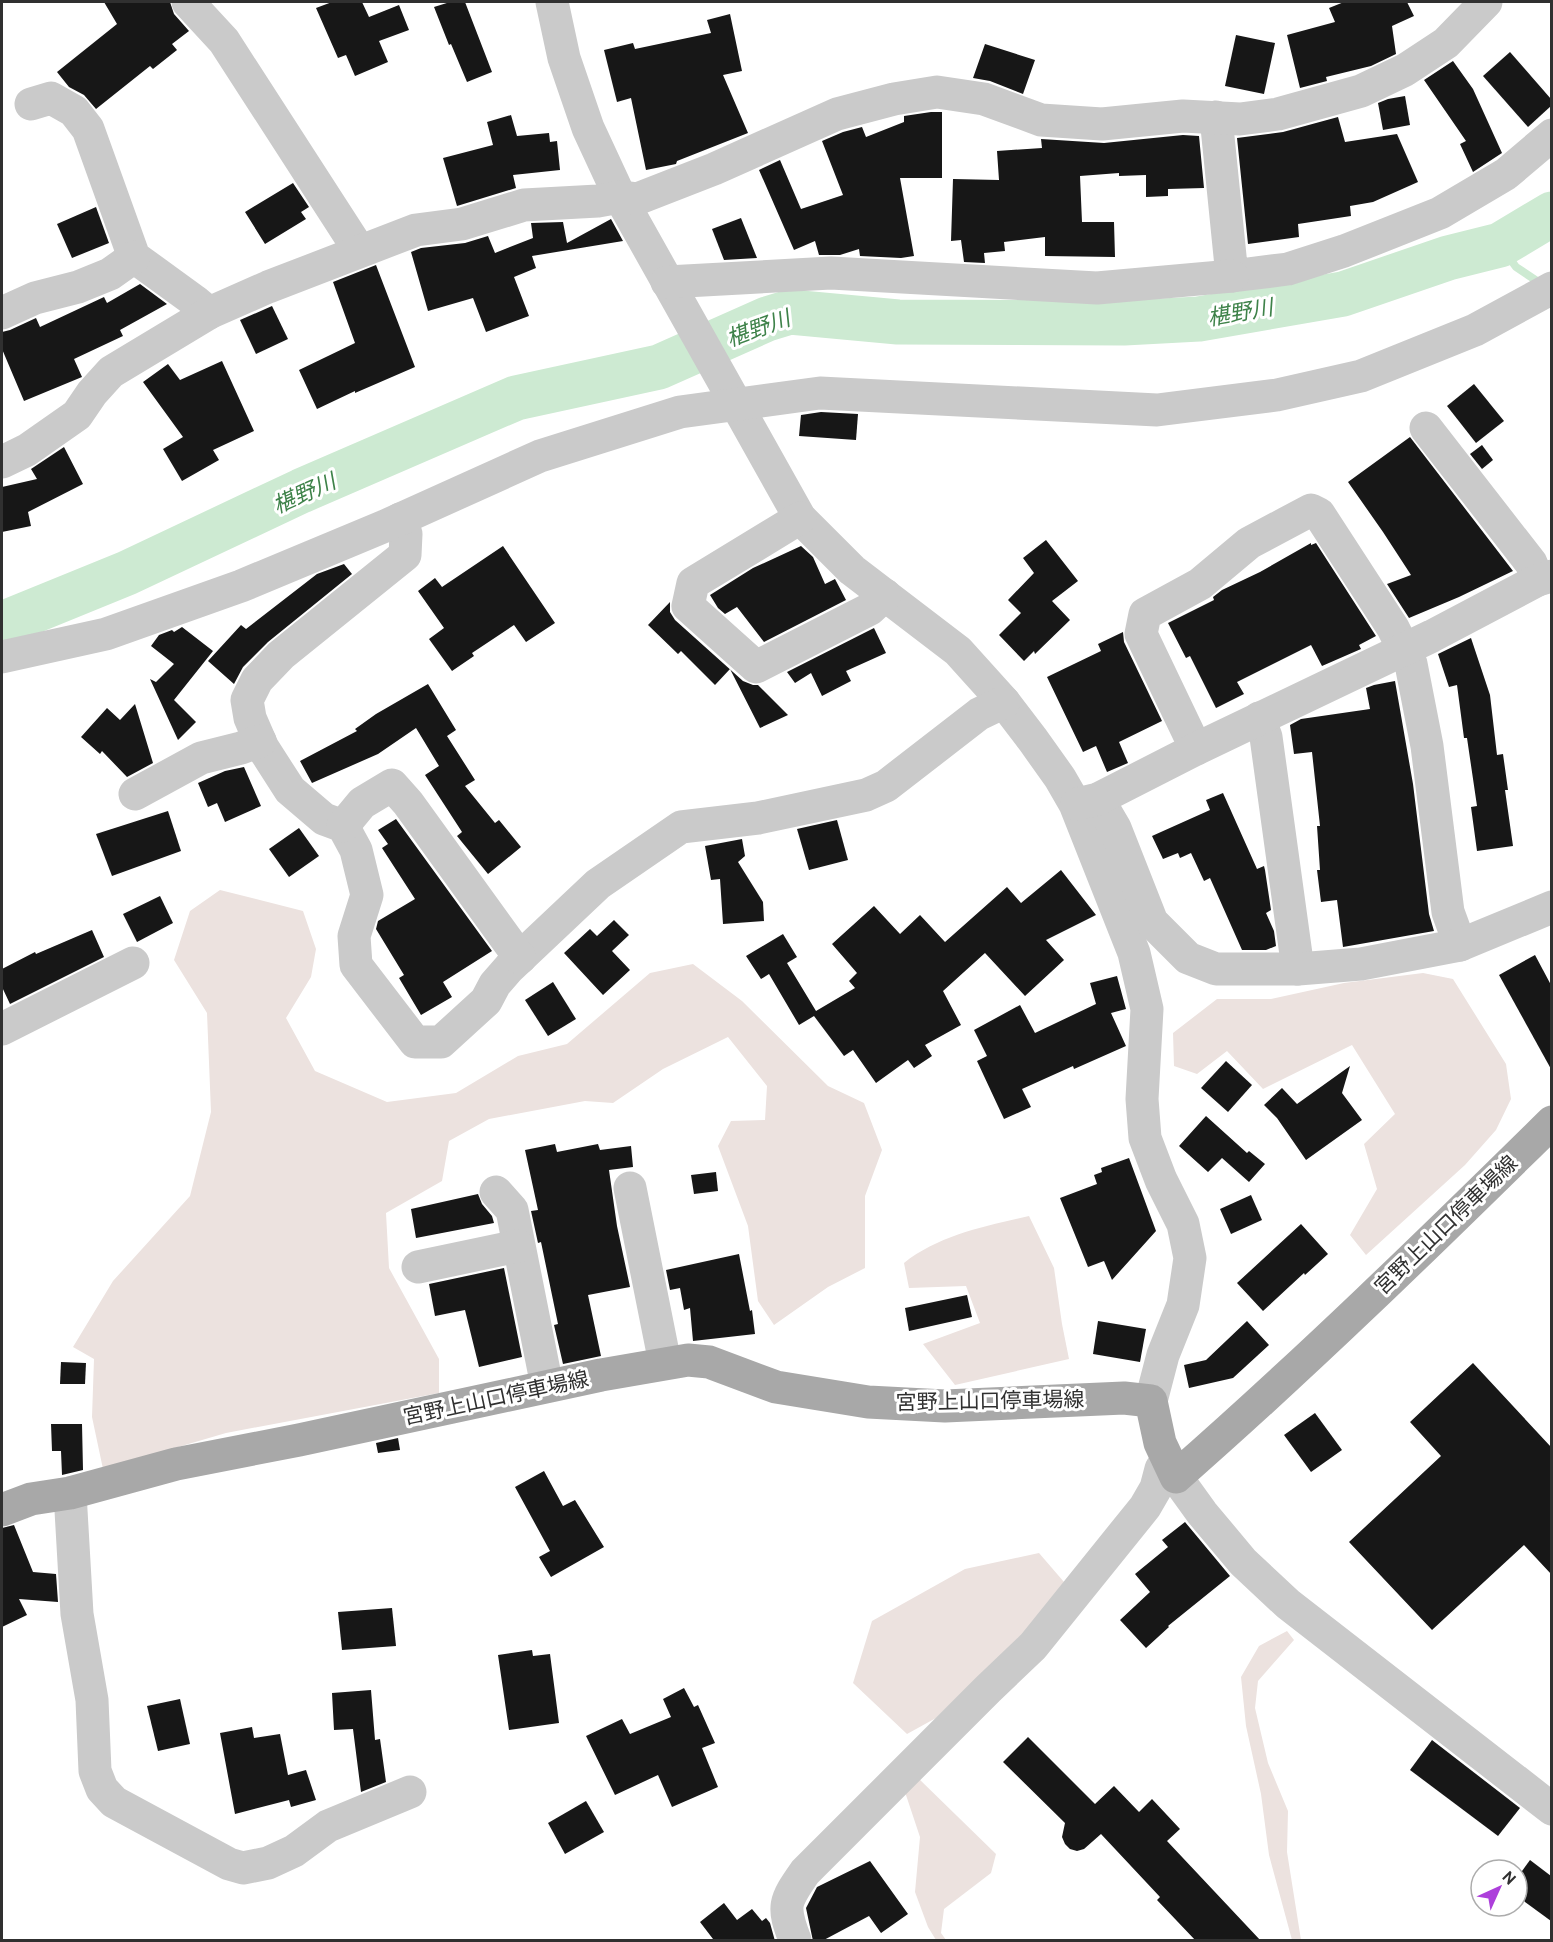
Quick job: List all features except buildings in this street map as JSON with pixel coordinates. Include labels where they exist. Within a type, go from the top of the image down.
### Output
[{"type":"main road","name":"宮野上山口停車場線","points":[[1172,1469],[1313,1354],[1551,1122]]},
{"type":"main road","name":"宮野上山口停車場線","points":[[2,1510],[31,1499],[70,1493],[176,1464],[665,1362],[688,1360],[709,1362],[776,1387],[868,1402],[945,1406],[1124,1398],[1151,1401]]},
{"type":"main road","points":[[1151,1401],[1160,1443],[1172,1469]]},
{"type":"street","points":[[188,2],[224,41],[359,250]]},
{"type":"street","points":[[552,2],[564,58],[588,128],[620,197],[800,518],[852,570],[958,651],[1004,702],[1060,778],[1115,828],[1152,922],[1188,958],[1216,969],[1298,969],[1361,964],[1460,945],[1551,907]]},
{"type":"street","points":[[2,462],[27,450],[77,415],[111,372],[209,313],[359,250],[416,230],[462,224],[524,205],[598,201],[620,197],[638,199],[714,169],[837,114],[894,99],[938,92],[984,99],[1041,120],[1102,124],[1183,116],[1240,119],[1278,114],[1361,91],[1405,70],[1446,43],[1486,2]]},
{"type":"street","points":[[31,104],[51,98],[74,111],[88,129],[134,256],[209,313]]},
{"type":"street","points":[[1216,117],[1232,276]]},
{"type":"street","points":[[671,290],[831,273],[1097,288],[1288,269],[1344,251],[1440,213],[1506,174],[1551,135]]},
{"type":"street","points":[[2,313],[35,298],[78,287],[110,274],[134,256]]},
{"type":"street","points":[[2,657],[106,634],[241,586],[400,519],[540,456],[680,412],[735,400],[820,393],[1157,410],[1277,395],[1361,376],[1475,330],[1551,288]]},
{"type":"street","points":[[1086,802],[1404,649],[1545,578],[1426,428]]},
{"type":"street","points":[[1196,749],[1141,634],[1145,614],[1200,584],[1249,543],[1311,510],[1319,514],[1393,628],[1411,664],[1427,746],[1448,912],[1460,945]]},
{"type":"street","points":[[800,518],[693,583],[688,606],[756,667],[870,609],[885,595]]},
{"type":"street","points":[[400,519],[406,534],[405,555],[281,655],[257,680],[247,700],[250,718],[260,741],[290,790],[324,819],[343,826],[356,850],[367,895],[354,936],[356,965],[415,1042],[441,1042],[486,1001],[495,984],[520,958],[598,885],[681,827],[758,818],[866,795],[886,786],[979,714],[1004,702]]},
{"type":"street","points":[[1259,718],[1266,737],[1298,969]]},
{"type":"street","points":[[135,794],[201,758],[260,741]]},
{"type":"street","points":[[343,826],[362,803],[392,785],[408,803],[520,958]]},
{"type":"street","points":[[1086,802],[1134,953],[1147,1009],[1142,1099],[1145,1138],[1161,1180],[1183,1224],[1190,1258],[1183,1305],[1163,1355],[1151,1401]]},
{"type":"street","points":[[2,1029],[133,963]]},
{"type":"street","points":[[630,1188],[665,1362]]},
{"type":"street","points":[[496,1192],[512,1210],[547,1386]]},
{"type":"street","points":[[418,1267],[518,1246]]},
{"type":"street","points":[[795,1941],[787,1919],[786,1904],[791,1892],[805,1872],[1033,1646],[1145,1507],[1156,1488],[1161,1469],[1172,1469],[1202,1513],[1243,1562],[1288,1604],[1551,1809]]},
{"type":"street","points":[[70,1493],[77,1614],[92,1700],[95,1771],[102,1788],[114,1802],[229,1864],[243,1868],[268,1863],[294,1851],[328,1826],[410,1792]]},
{"type":"shaded area","points":[[220,890],[303,911],[316,949],[311,977],[286,1018],[315,1071],[387,1102],[456,1093],[518,1056],[567,1044],[650,973],[693,964],[742,1001],[828,1086],[864,1103],[882,1150],[865,1196],[865,1268],[828,1287],[774,1325],[758,1301],[748,1226],[718,1146],[731,1121],[765,1120],[767,1086],[728,1037],[663,1069],[613,1103],[585,1101],[489,1119],[449,1141],[442,1181],[386,1213],[389,1268],[439,1359],[439,1393],[226,1433],[103,1469],[92,1417],[94,1359],[73,1347],[113,1281],[190,1196],[211,1112],[207,1013],[174,960],[190,911]]},
{"type":"shaded area","points":[[1423,973],[1453,979],[1506,1064],[1511,1099],[1496,1130],[1465,1165],[1366,1255],[1350,1235],[1377,1189],[1364,1144],[1395,1114],[1352,1045],[1263,1089],[1227,1051],[1197,1074],[1174,1066],[1173,1033],[1217,999],[1271,999],[1344,983]]},
{"type":"shaded area","points":[[1029,1216],[1054,1268],[1069,1359],[955,1385],[923,1344],[980,1323],[966,1286],[909,1288],[904,1263],[932,1245],[948,1238]]},
{"type":"shaded area","points":[[1039,1553],[1064,1582],[1031,1626],[936,1718],[907,1734],[853,1683],[872,1621],[965,1569]]},
{"type":"shaded area","points":[[1287,1631],[1294,1640],[1258,1681],[1255,1708],[1268,1763],[1288,1811],[1287,1852],[1301,1940],[1292,1940],[1269,1855],[1261,1794],[1246,1726],[1241,1677],[1259,1646]]},
{"type":"shaded area","points":[[917,1777],[996,1854],[991,1873],[944,1909],[941,1933],[946,1940],[936,1940],[928,1927],[915,1892],[920,1837],[904,1789]]},
{"type":"waterway","name":"椹野川","points":[[2,624],[127,573],[301,491],[516,398],[659,367],[767,319],[790,312],[898,322],[1124,323],[1199,319],[1343,294],[1448,258],[1500,245],[1552,214]]},
{"type":"waterway","points":[[1500,245],[1516,267],[1543,285]]}]
